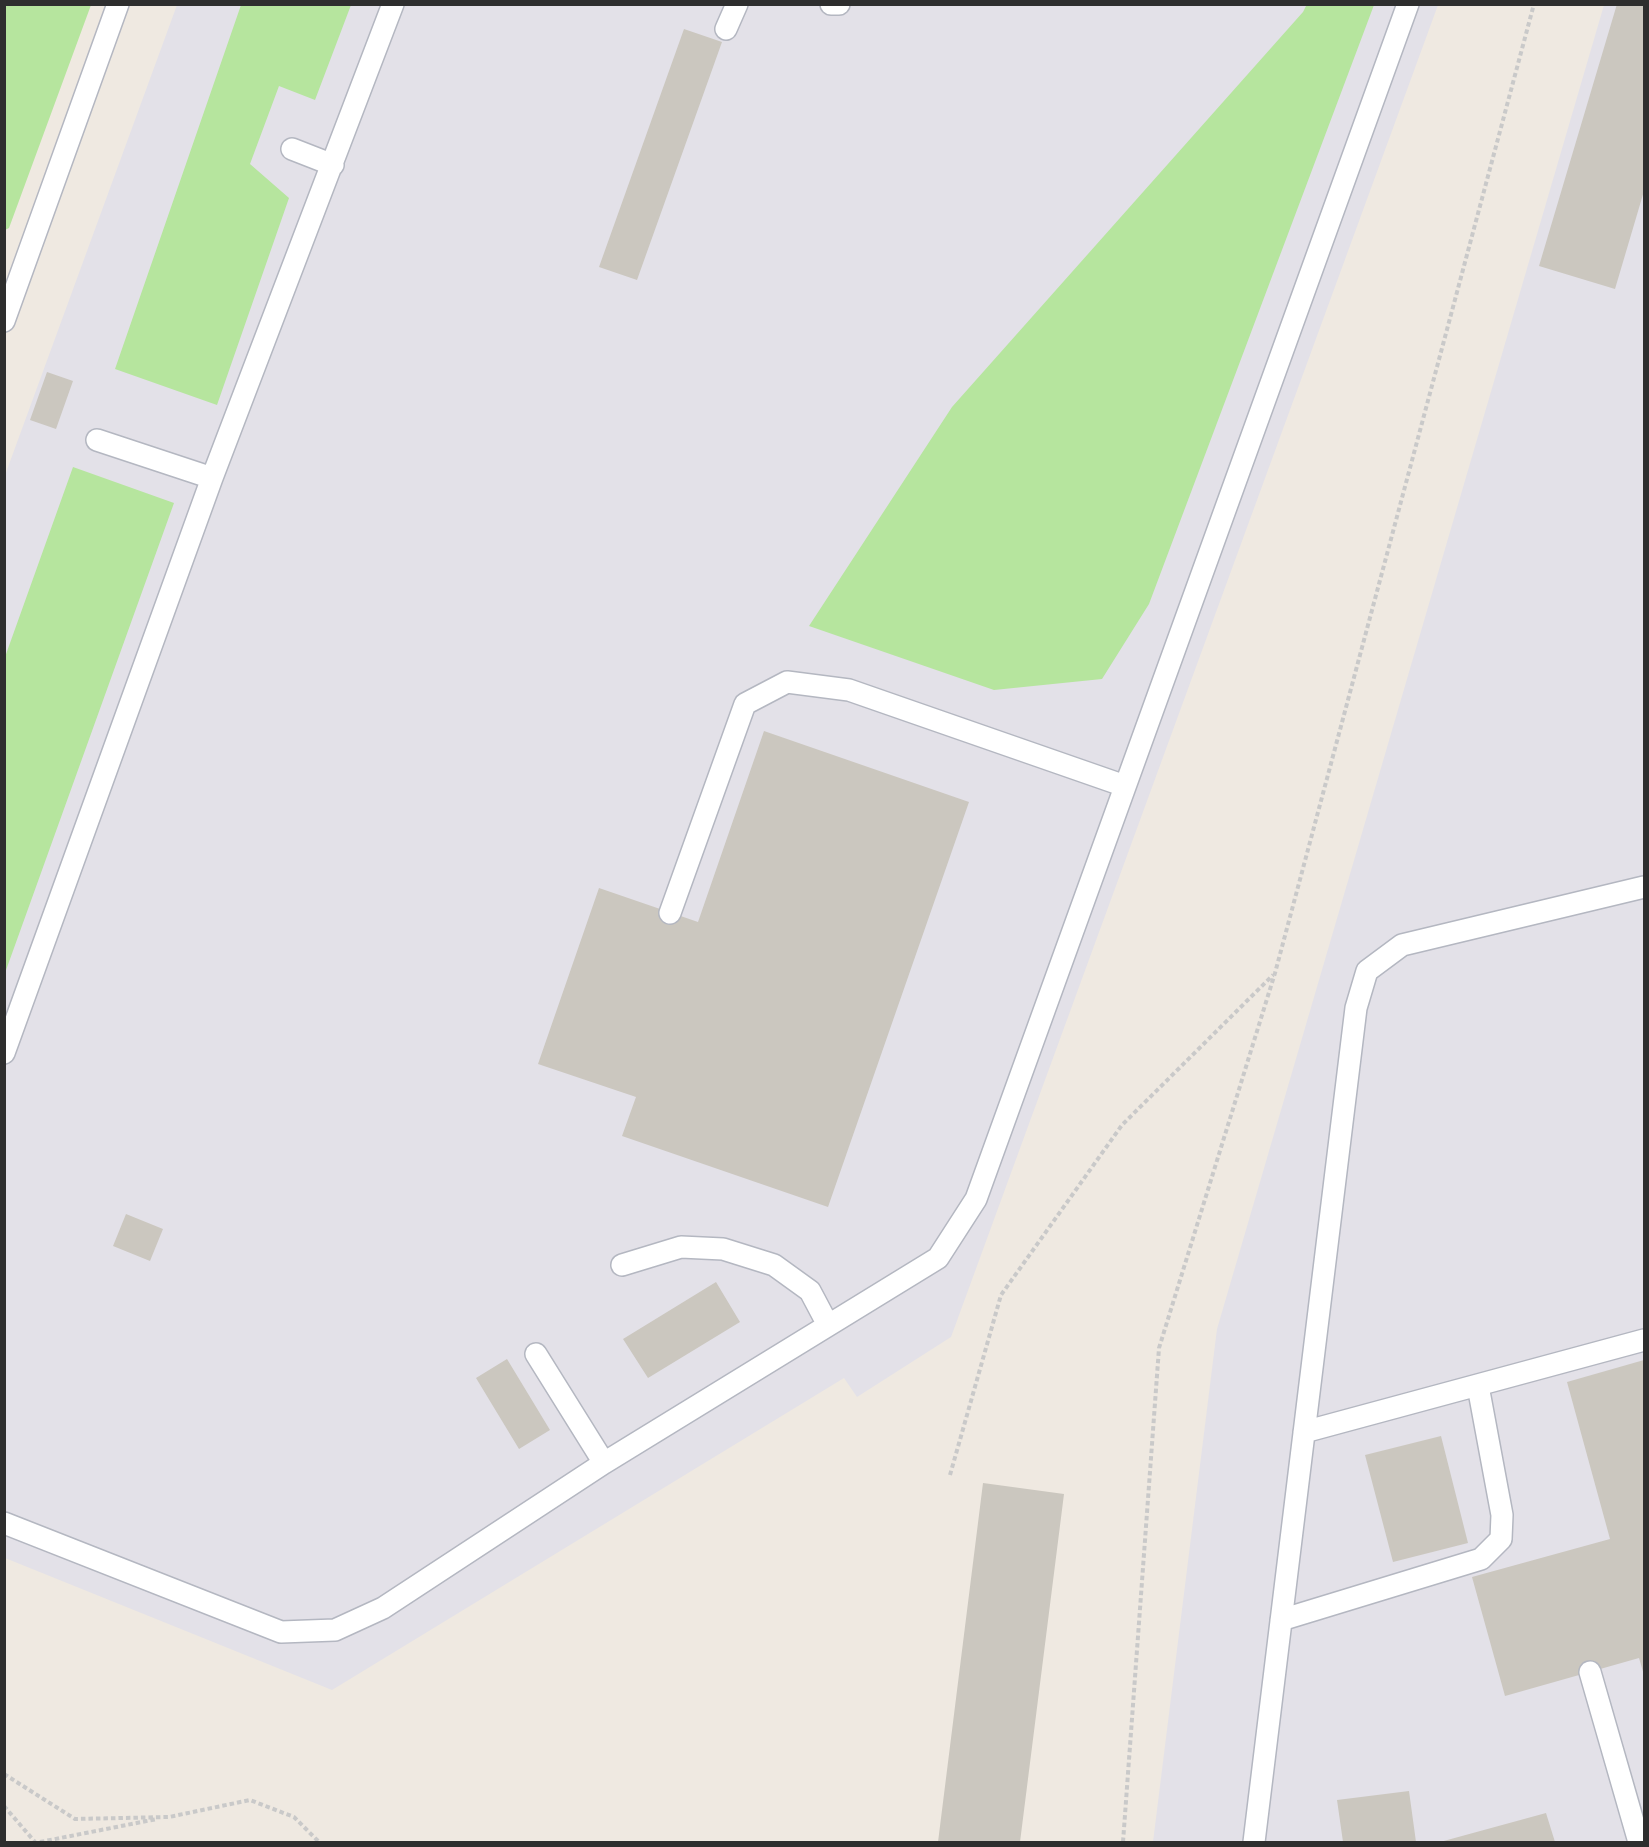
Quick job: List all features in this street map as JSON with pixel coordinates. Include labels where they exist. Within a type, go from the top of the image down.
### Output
[{"type":"lane","points":[[4,321],[118,4]]},
{"type":"lane","points":[[4,1053],[212,478],[393,4]]},
{"type":"lane","points":[[726,29],[737,4]]},
{"type":"lane","points":[[831,4],[839,4]]},
{"type":"lane","points":[[4,1523],[281,1632],[334,1630],[383,1608],[604,1463],[938,1258],[976,1199],[1408,4]]},
{"type":"lane","points":[[292,149],[333,165]]},
{"type":"lane","points":[[97,440],[212,478]]},
{"type":"lane","points":[[670,913],[745,704],[787,682],[849,690],[1125,786]]},
{"type":"lane","points":[[1254,1842],[1356,1008],[1367,971],[1401,945],[1644,887]]},
{"type":"lane","points":[[622,1265],[681,1247],[723,1249],[774,1265],[810,1291],[828,1325]]},
{"type":"lane","points":[[1304,1432],[1644,1340]]},
{"type":"lane","points":[[536,1354],[604,1463]]},
{"type":"lane","points":[[1281,1620],[1481,1559],[1501,1539],[1502,1515],[1478,1386]]},
{"type":"lane","points":[[1590,1672],[1639,1842]]},
{"type":"path","points":[[1123,1842],[1159,1348],[1275,973],[1534,4]]},
{"type":"path","points":[[950,1474],[1001,1295],[1122,1125],[1275,973]]},
{"type":"path","points":[[4,1774],[75,1819],[169,1817]]},
{"type":"path","points":[[40,1842],[250,1800],[294,1817],[319,1842]]},
{"type":"path","points":[[4,1806],[35,1842]]},
{"type":"shaded area","points":[[177,5],[1438,5],[951,1337],[857,1397],[844,1378],[332,1690],[5,1558],[4,478]]},
{"type":"shaded area","points":[[1604,5],[1644,5],[1644,1842],[1153,1842],[1217,1329]]},
{"type":"green space","points":[[1307,4],[1374,5],[1149,604],[1102,679],[994,690],[809,626],[952,407],[1303,12]]},
{"type":"green space","points":[[4,5],[91,5],[9,228],[5,230]]},
{"type":"green space","points":[[241,5],[351,5],[315,100],[279,86],[250,164],[289,198],[217,405],[115,369]]},
{"type":"green space","points":[[73,467],[174,503],[5,973],[5,657]]},
{"type":"building","points":[[1617,4],[1644,4],[1644,191],[1615,289],[1539,266]]},
{"type":"building","points":[[684,29],[722,42],[637,280],[599,267]]},
{"type":"building","points":[[47,372],[73,381],[56,429],[30,420]]},
{"type":"building","points":[[764,731],[969,802],[828,1207],[622,1136],[636,1097],[538,1064],[599,888],[698,922]]},
{"type":"building","points":[[126,1214],[163,1229],[150,1261],[113,1246]]},
{"type":"building","points":[[716,1282],[740,1322],[648,1378],[623,1339]]},
{"type":"building","points":[[507,1359],[550,1430],[519,1449],[476,1378]]},
{"type":"building","points":[[1644,1360],[1644,1675],[1639,1658],[1505,1696],[1472,1577],[1610,1539],[1567,1382]]},
{"type":"building","points":[[1441,1436],[1468,1543],[1393,1562],[1365,1455]]},
{"type":"building","points":[[983,1483],[1064,1494],[1020,1842],[938,1842]]},
{"type":"building","points":[[1409,1791],[1416,1842],[1343,1842],[1337,1800]]},
{"type":"building","points":[[1546,1813],[1555,1842],[1440,1842]]}]
